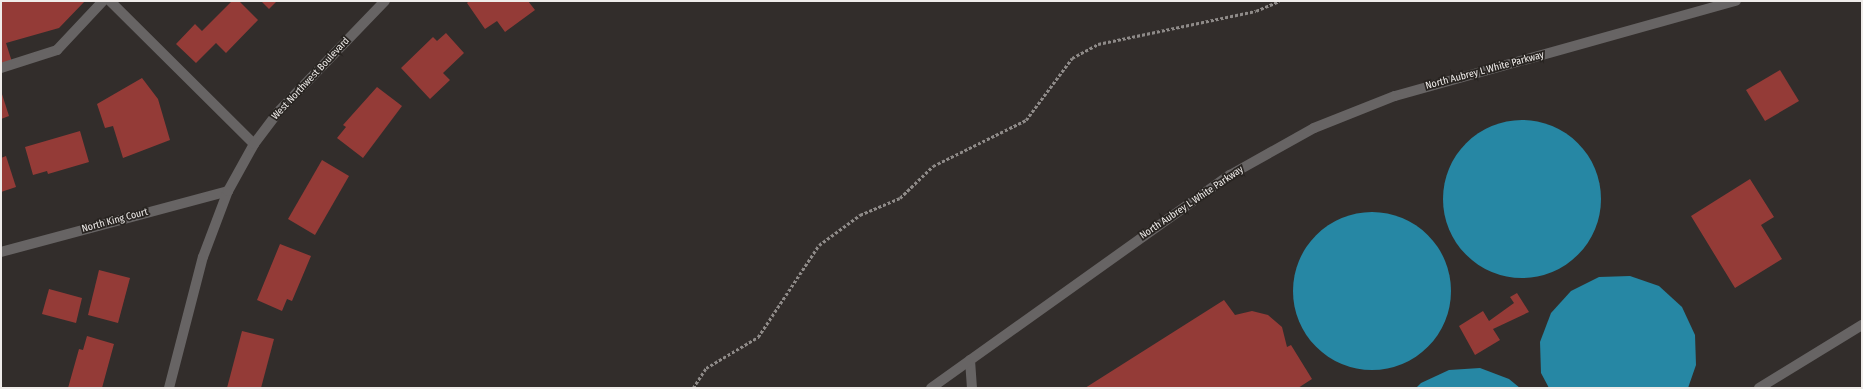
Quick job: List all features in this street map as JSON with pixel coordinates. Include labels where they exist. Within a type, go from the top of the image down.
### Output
[{"type":"street","points":[[1,68],[57,50],[103,1]]},
{"type":"street","points":[[110,1],[254,144]]},
{"type":"street","name":"West Northwest Boulevard","points":[[169,388],[203,257],[228,191],[254,144],[279,111],[385,1]]},
{"type":"street","name":"North Aubrey L White Parkway","points":[[931,388],[1230,175],[1314,128],[1395,96],[1736,1]]},
{"type":"street","name":"North King Court","points":[[1,252],[228,191]]},
{"type":"street","points":[[1758,388],[1862,325]]},
{"type":"street","points":[[970,360],[972,388]]},
{"type":"path","points":[[693,388],[706,368],[758,337],[819,245],[860,215],[900,198],[933,166],[1026,120],[1072,58],[1098,44],[1256,11],[1279,1]]},
{"type":"water","points":[[1522,120],[1552,126],[1566,133],[1578,143],[1588,155],[1595,169],[1601,199],[1595,229],[1588,243],[1578,255],[1566,265],[1552,272],[1522,278],[1492,272],[1478,265],[1466,255],[1456,243],[1449,229],[1443,199],[1449,169],[1456,155],[1466,143],[1478,133],[1492,126]]},
{"type":"water","points":[[1380,212],[1395,215],[1409,221],[1428,235],[1438,247],[1448,268],[1451,291],[1448,314],[1438,335],[1428,347],[1416,357],[1395,367],[1380,370],[1364,370],[1349,367],[1328,357],[1316,347],[1306,335],[1296,314],[1294,306],[1293,283],[1296,268],[1306,247],[1316,235],[1328,225],[1349,215],[1357,213]]},
{"type":"water","points":[[1630,276],[1659,286],[1682,307],[1695,335],[1696,365],[1688,388],[1549,388],[1541,373],[1540,342],[1551,313],[1571,291],[1599,277]]},
{"type":"water","points":[[1480,368],[1509,379],[1520,388],[1416,388],[1421,383],[1449,370]]},
{"type":"building","points":[[1,1],[85,1],[59,28],[6,43],[12,62],[1,65]]},
{"type":"building","points":[[232,1],[239,1],[258,20],[226,53],[216,43],[196,63],[176,44],[195,24],[202,31]]},
{"type":"building","points":[[261,1],[277,1],[269,9]]},
{"type":"building","points":[[469,1],[528,1],[535,10],[505,32],[497,21],[485,29],[467,3]]},
{"type":"building","points":[[446,33],[464,53],[443,73],[450,80],[430,99],[401,68],[433,37],[437,41]]},
{"type":"building","points":[[1780,70],[1799,101],[1765,121],[1746,90]]},
{"type":"building","points":[[142,78],[158,99],[170,140],[123,158],[113,126],[105,128],[97,104]]},
{"type":"building","points":[[377,87],[402,106],[363,158],[337,138],[346,127],[343,125]]},
{"type":"building","points":[[1,91],[9,116],[1,119]]},
{"type":"building","points":[[80,131],[89,162],[48,174],[47,171],[33,175],[25,147]]},
{"type":"building","points":[[6,156],[16,187],[1,192],[1,158]]},
{"type":"building","points":[[322,160],[349,176],[315,235],[288,219]]},
{"type":"building","points":[[1750,179],[1774,217],[1761,225],[1782,259],[1735,288],[1691,216]]},
{"type":"building","points":[[280,244],[311,256],[292,301],[287,299],[282,311],[257,300]]},
{"type":"building","points":[[99,270],[130,278],[118,323],[88,315]]},
{"type":"building","points":[[49,289],[82,298],[76,323],[42,314]]},
{"type":"building","points":[[1517,293],[1529,312],[1493,329],[1500,340],[1475,355],[1459,326],[1483,311],[1489,321],[1514,303],[1510,297]]},
{"type":"building","points":[[1224,300],[1235,315],[1252,311],[1268,315],[1282,327],[1287,347],[1291,345],[1312,379],[1298,388],[1085,388]]},
{"type":"building","points":[[242,331],[274,339],[261,388],[227,388]]},
{"type":"building","points":[[87,336],[114,344],[102,388],[68,388],[79,349],[83,350]]}]
